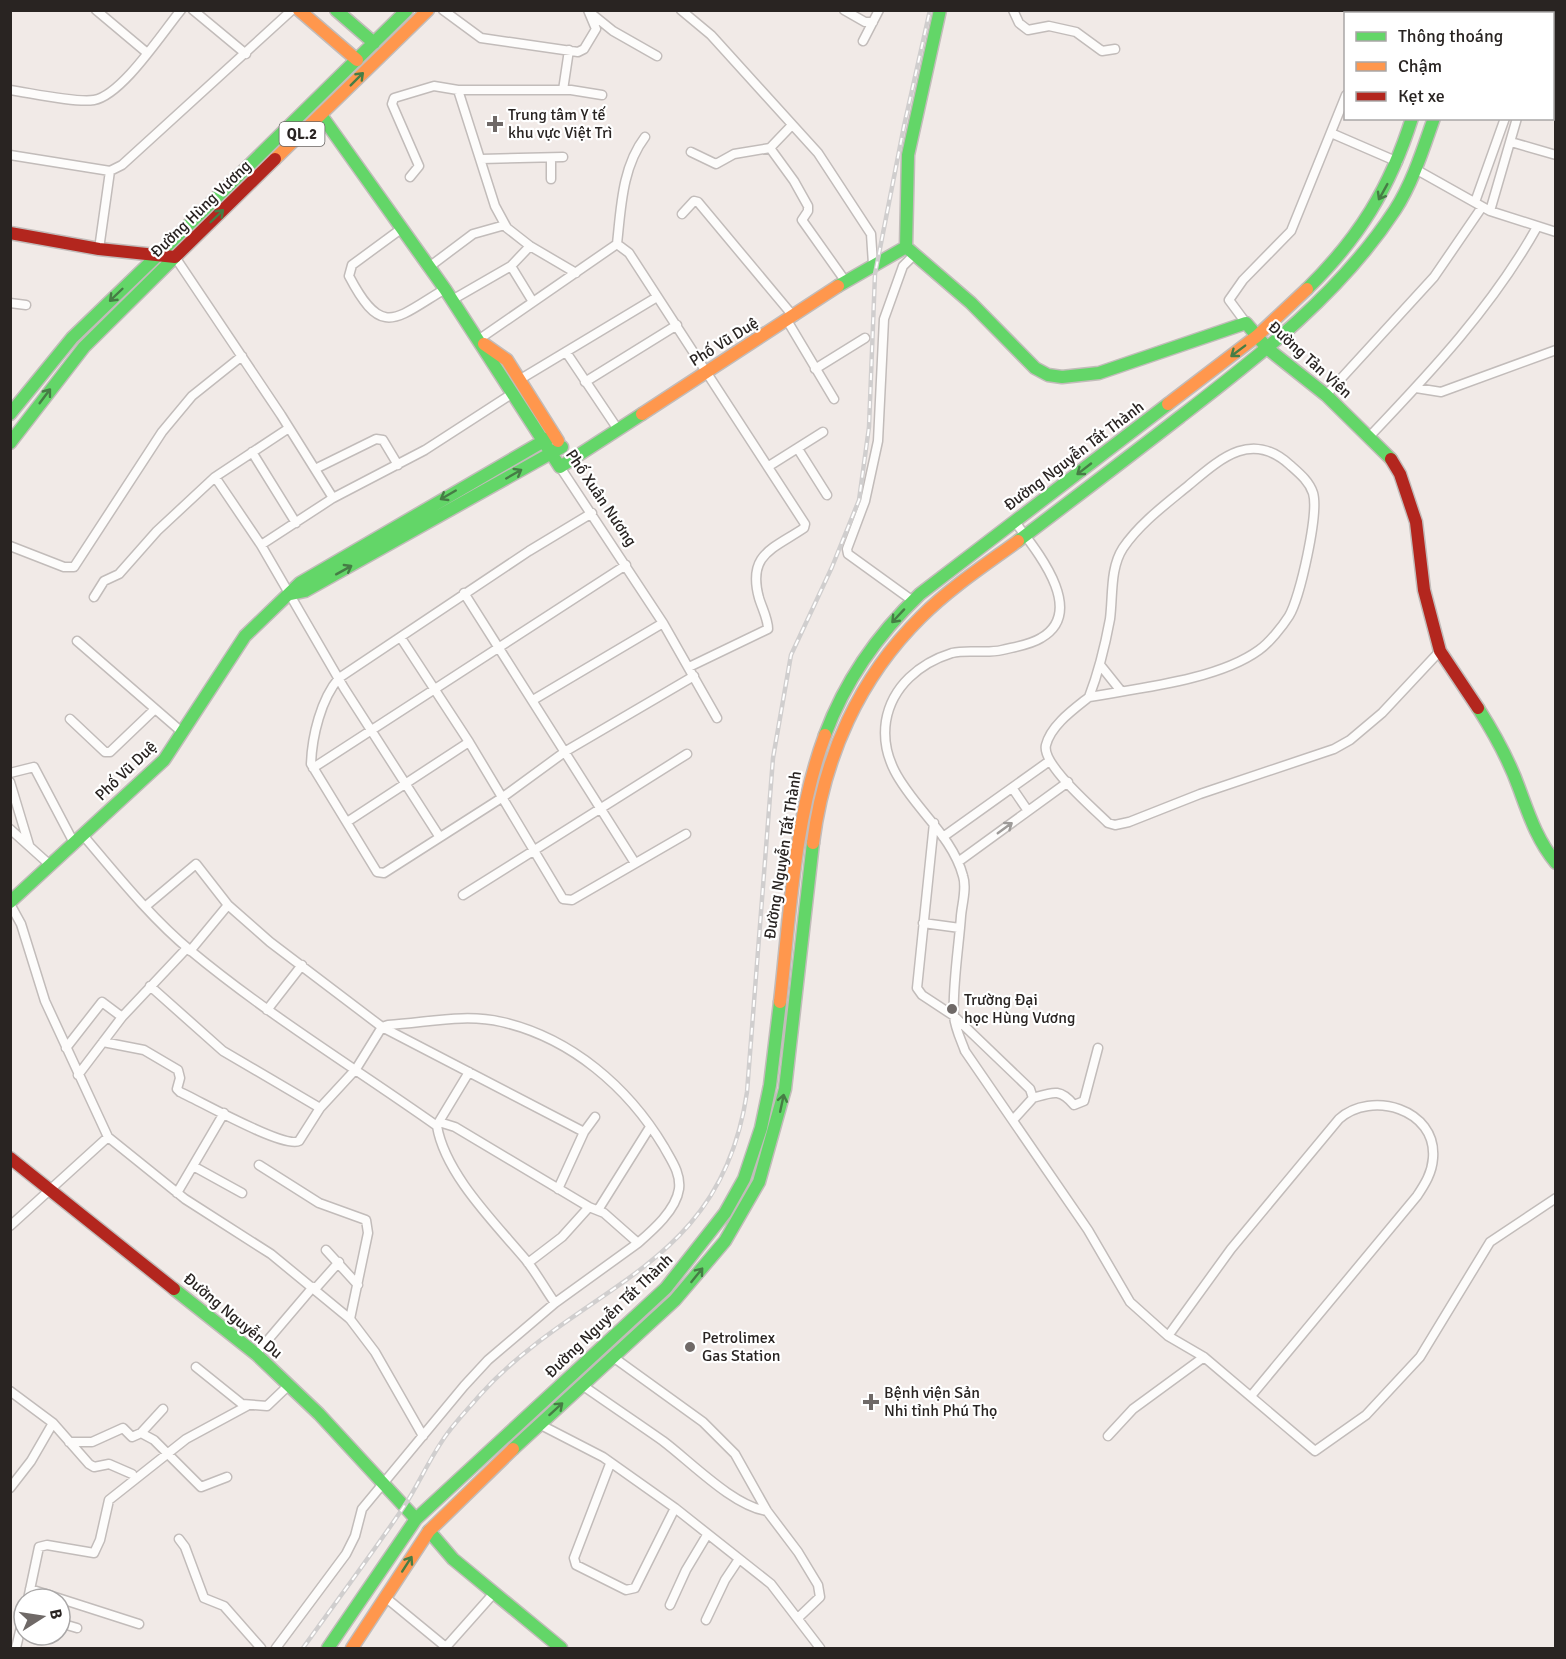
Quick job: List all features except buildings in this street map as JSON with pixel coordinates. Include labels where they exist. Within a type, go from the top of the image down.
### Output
[{"type":"main road","points":[[299,10],[357,60]]},
{"type":"main road","points":[[336,10],[374,43]]},
{"type":"main road","name":"Đường Hùng Vương","points":[[10,414],[72,338],[407,10]]},
{"type":"main road","name":"Đường Hùng Vương","points":[[10,443],[84,347],[428,10]]},
{"type":"main road","points":[[910,251],[908,155],[940,10]]},
{"type":"main road","name":"Phố Xuân Nương","points":[[321,115],[429,267],[513,393],[549,438]]},
{"type":"main road","name":"Đường Nguyễn Tất Thành","points":[[328,1648],[416,1519],[671,1282],[713,1232],[744,1179],[761,1128],[770,1085],[801,829],[812,770],[834,711],[850,679],[876,642],[913,601],[1257,336],[1298,298],[1354,237],[1381,198],[1398,162],[1411,120]]},
{"type":"main road","name":"Đường Nguyễn Tất Thành","points":[[357,1645],[385,1597],[429,1531],[539,1424],[675,1300],[731,1231],[759,1182],[775,1132],[785,1089],[816,828],[826,777],[843,729],[861,690],[901,636],[945,595],[1268,349],[1309,310],[1367,248],[1395,209],[1417,170],[1433,120]]},
{"type":"main road","points":[[10,233],[99,249],[175,257]]},
{"type":"main road","name":"Phố Vũ Duệ","points":[[565,464],[617,428],[791,320],[873,264],[910,251]]},
{"type":"main road","name":"Đường Tản Viên","points":[[910,251],[941,276],[1035,368],[1048,375],[1062,377],[1100,373],[1246,322],[1268,349],[1326,395],[1391,458],[1400,474],[1412,504],[1424,590],[1440,651],[1495,735],[1519,787],[1527,814],[1546,850],[1556,863]]},
{"type":"main road","name":"Phố Xuân Nương","points":[[478,340],[502,356],[519,380],[565,464]]},
{"type":"main road","name":"Phố Vũ Duệ","points":[[10,903],[78,838],[148,777],[172,751],[245,636],[260,618],[291,594],[300,583],[549,438]]},
{"type":"main road","name":"Phố Vũ Duệ","points":[[291,594],[305,591],[556,450]]},
{"type":"main road","points":[[812,770],[826,777]]},
{"type":"main road","name":"Đường Nguyễn Du","points":[[10,1158],[256,1354],[319,1414],[416,1519]]},
{"type":"main road","points":[[529,1414],[539,1424]]},
{"type":"main road","points":[[429,1531],[453,1559],[561,1648]]},
{"type":"main road","points":[[340,1631],[357,1645]]},
{"type":"street","points":[[96,10],[146,52]]},
{"type":"street","points":[[10,90],[97,100],[118,86],[181,10]]},
{"type":"street","points":[[193,10],[246,54]]},
{"type":"street","points":[[10,155],[110,171],[130,159],[292,10]]},
{"type":"street","points":[[443,10],[481,38],[581,51],[596,29],[589,12]]},
{"type":"street","points":[[681,10],[711,35],[818,153],[872,234],[873,264]]},
{"type":"street","points":[[844,10],[865,22],[873,22]]},
{"type":"street","points":[[863,41],[879,10]]},
{"type":"street","points":[[1013,10],[1019,24],[1028,30],[1055,28],[1083,35],[1101,51],[1115,49]]},
{"type":"street","points":[[589,12],[657,56]]},
{"type":"street","points":[[563,90],[569,50]]},
{"type":"street","points":[[410,177],[419,166],[400,128],[392,100],[429,87],[446,86],[458,90],[563,90],[602,95]]},
{"type":"street","points":[[458,90],[495,206],[505,225],[530,246],[576,273]]},
{"type":"street","points":[[1246,322],[1229,300],[1242,280],[1288,235],[1344,100]]},
{"type":"street","points":[[1482,207],[1504,120]]},
{"type":"street","points":[[1326,395],[1434,277],[1482,207],[1511,142],[1517,120]]},
{"type":"street","points":[[692,152],[716,164],[734,154],[770,148],[792,125]]},
{"type":"street","points":[[1331,133],[1398,162]]},
{"type":"street","points":[[478,340],[617,244],[623,186],[638,147],[645,137]]},
{"type":"street","points":[[1511,142],[1556,155]]},
{"type":"street","points":[[770,148],[794,181],[808,206],[808,211],[802,219],[846,282]]},
{"type":"street","points":[[551,158],[551,179]]},
{"type":"street","points":[[481,159],[563,158]]},
{"type":"street","points":[[1417,170],[1482,207],[1556,232]]},
{"type":"street","points":[[99,249],[110,171]]},
{"type":"street","points":[[682,214],[694,201],[698,202],[791,320],[815,369],[834,399]]},
{"type":"street","points":[[429,267],[473,234],[505,225]]},
{"type":"street","points":[[1369,437],[1416,388],[1497,290],[1538,227]]},
{"type":"street","points":[[401,229],[352,265],[349,276],[362,301],[381,316],[396,318],[511,267],[530,246]]},
{"type":"street","points":[[617,244],[629,252],[805,524],[804,528],[768,553],[756,568],[755,578],[768,629],[689,667]]},
{"type":"street","points":[[910,251],[884,319],[878,441],[865,501],[847,549],[848,554],[913,601]]},
{"type":"street","points":[[175,257],[333,498]]},
{"type":"street","points":[[511,267],[533,302]]},
{"type":"street","points":[[519,380],[657,297]]},
{"type":"street","points":[[10,303],[26,305]]},
{"type":"street","points":[[585,382],[677,325]]},
{"type":"street","points":[[815,369],[865,338]]},
{"type":"street","points":[[1416,388],[1432,392],[1447,390],[1556,350]]},
{"type":"street","points":[[566,352],[617,428]]},
{"type":"street","points":[[10,546],[64,567],[74,567],[162,432],[192,396],[242,356]]},
{"type":"street","points":[[261,544],[333,498],[398,465],[513,393]]},
{"type":"street","points":[[94,597],[104,581],[119,574],[158,531],[214,477],[289,428]]},
{"type":"street","points":[[769,466],[823,432]]},
{"type":"street","points":[[315,469],[376,439],[383,440],[398,465]]},
{"type":"street","points":[[1089,698],[1101,666],[1116,564],[1124,548],[1150,518],[1218,461],[1246,448],[1266,449],[1280,456],[1304,478],[1313,493],[1314,513],[1299,592],[1289,616],[1261,649],[1237,664],[1207,673],[1089,698],[1073,709],[1052,732],[1045,747],[1048,762],[1108,823],[1115,825],[1129,822],[1200,794],[1334,749],[1350,740],[1382,712],[1440,651]]},
{"type":"street","points":[[798,449],[827,495]]},
{"type":"street","points":[[252,452],[296,523]]},
{"type":"street","name":"Phố Xuân Nương","points":[[565,464],[592,513],[663,623],[717,718]]},
{"type":"street","points":[[214,477],[261,544],[339,678],[439,836]]},
{"type":"street","points":[[592,513],[464,593],[339,678],[332,687],[321,712],[311,758],[313,768],[377,872],[381,874],[503,797],[566,751],[694,676]]},
{"type":"street","points":[[1015,522],[1057,588],[1060,602],[1059,617],[1041,638],[1033,642],[999,651],[953,653],[930,661],[908,678],[895,697],[886,721],[886,741],[892,766],[909,796],[934,823],[958,862],[964,877],[954,1016],[965,1051],[1088,1230],[1130,1302],[1168,1336],[1204,1357],[1315,1451],[1366,1415],[1420,1357],[1490,1242],[1556,1198]]},
{"type":"street","points":[[313,768],[626,565]]},
{"type":"street","points":[[464,593],[500,646],[634,863]]},
{"type":"street","points":[[533,700],[663,623]]},
{"type":"street","points":[[401,638],[469,742],[563,899],[569,900],[686,834]]},
{"type":"street","points":[[77,640],[183,733]]},
{"type":"street","points":[[1101,666],[1121,692]]},
{"type":"street","points":[[70,719],[105,752],[110,752],[156,709]]},
{"type":"street","points":[[347,822],[469,742]]},
{"type":"street","points":[[463,895],[687,753]]},
{"type":"street","points":[[943,837],[1048,762]]},
{"type":"street","points":[[10,772],[34,767],[78,838],[189,949],[267,1010],[438,1124],[455,1127],[588,1207],[598,1210],[638,1243]]},
{"type":"street","points":[[10,782],[29,845]]},
{"type":"street","points":[[958,862],[1068,782]]},
{"type":"street","points":[[1013,789],[1028,811]]},
{"type":"street","points":[[934,823],[917,988],[922,995],[954,1016],[1030,1089],[1033,1098]]},
{"type":"street","points":[[10,830],[50,865]]},
{"type":"street","points":[[146,906],[196,864],[228,905],[270,942],[382,1026],[584,1132]]},
{"type":"street","points":[[10,903],[21,924],[39,985],[108,1137],[177,1193],[271,1254],[350,1319],[375,1352],[423,1436]]},
{"type":"street","points":[[78,1075],[122,1017],[150,986],[189,949],[228,905]]},
{"type":"street","points":[[923,923],[960,928]]},
{"type":"street","points":[[267,1010],[302,965]]},
{"type":"street","points":[[150,986],[224,1051],[320,1108]]},
{"type":"street","points":[[66,1048],[102,1002],[122,1017]]},
{"type":"street","points":[[276,1648],[346,1554],[355,1536],[362,1509],[381,1482],[409,1455],[488,1360],[555,1303],[657,1227],[676,1199],[679,1189],[676,1169],[650,1126],[626,1095],[605,1074],[552,1040],[524,1028],[486,1019],[462,1018],[382,1026]]},
{"type":"street","points":[[103,1042],[144,1050],[168,1062],[179,1073],[177,1089],[256,1130],[294,1144],[299,1141],[320,1108],[356,1069],[382,1026]]},
{"type":"street","points":[[1013,1120],[1033,1098],[1060,1093],[1065,1094],[1074,1105],[1080,1105],[1084,1101],[1098,1048]]},
{"type":"street","points":[[469,1072],[438,1124],[439,1139],[462,1179],[488,1216],[528,1263],[555,1303]]},
{"type":"street","points":[[1168,1336],[1231,1249],[1347,1111],[1368,1105],[1385,1105],[1413,1115],[1425,1126],[1431,1141],[1434,1157],[1429,1177],[1417,1196],[1251,1396]]},
{"type":"street","points":[[177,1193],[224,1113]]},
{"type":"street","points":[[558,1189],[584,1132],[594,1116]]},
{"type":"street","points":[[598,1210],[650,1126]]},
{"type":"street","points":[[10,1226],[108,1137]]},
{"type":"street","points":[[193,1166],[242,1193]]},
{"type":"street","points":[[259,1166],[319,1203],[364,1217],[368,1233],[350,1319]]},
{"type":"street","points":[[528,1263],[562,1237],[588,1207]]},
{"type":"street","points":[[326,1250],[358,1285]]},
{"type":"street","points":[[256,1354],[339,1262]]},
{"type":"street","points":[[613,1357],[704,1422],[735,1454],[767,1511],[798,1552],[820,1592],[819,1597],[798,1618]]},
{"type":"street","points":[[1108,1436],[1133,1409],[1204,1357]]},
{"type":"street","points":[[196,1367],[247,1406]]},
{"type":"street","points":[[30,1587],[39,1547],[47,1545],[94,1553],[100,1540],[109,1500],[167,1452],[247,1406],[267,1406],[289,1385]]},
{"type":"street","points":[[582,1385],[663,1441],[733,1496],[759,1510],[767,1511]]},
{"type":"street","points":[[10,1391],[52,1423],[89,1464],[94,1467],[109,1464],[132,1474]]},
{"type":"street","points":[[69,1442],[92,1442],[119,1427],[132,1437],[141,1433],[163,1409]]},
{"type":"street","points":[[10,1488],[31,1461],[52,1423]]},
{"type":"street","points":[[539,1424],[610,1464],[675,1508],[739,1559],[780,1593],[820,1648]]},
{"type":"street","points":[[141,1433],[154,1440],[201,1487],[227,1477]]},
{"type":"street","points":[[610,1464],[574,1558],[576,1565],[626,1590],[635,1588],[675,1508]]},
{"type":"street","points":[[670,1605],[686,1570],[707,1535]]},
{"type":"street","points":[[179,1539],[185,1547],[204,1598],[224,1606],[261,1648]]},
{"type":"street","points":[[705,1620],[725,1580],[739,1559]]},
{"type":"street","points":[[385,1597],[446,1648],[494,1593]]},
{"type":"street","points":[[72,1602],[139,1624]]},
{"type":"street","points":[[72,1627],[77,1628]]},
{"type":"railway","points":[[303,1648],[403,1508],[441,1443],[459,1419],[480,1395],[520,1357],[642,1268],[678,1237],[709,1199],[732,1152],[747,1092],[773,758],[791,655],[832,567],[859,500],[869,427],[875,274],[930,10]]},
{"type":"traffic: fast","points":[[336,10],[374,43]]},
{"type":"traffic: fast","points":[[158,255],[407,10]]},
{"type":"traffic: fast","points":[[940,10],[908,155],[906,247],[971,303],[1035,368],[1048,375],[1062,377],[1099,373],[1246,323],[1268,349],[1326,395],[1391,459]]},
{"type":"traffic: fast","points":[[321,115],[445,289],[560,467],[642,414]]},
{"type":"traffic: fast","points":[[1307,289],[1342,251],[1371,211],[1394,167],[1411,120]]},
{"type":"traffic: fast","points":[[1018,541],[1239,371],[1324,296],[1373,241],[1395,210],[1412,177],[1433,120]]},
{"type":"traffic: fast","points":[[838,286],[906,247]]},
{"type":"traffic: fast","points":[[10,414],[72,338],[158,255]]},
{"type":"traffic: fast","points":[[10,443],[84,347],[175,257]]},
{"type":"traffic: fast","points":[[825,735],[842,696],[864,659],[890,625],[920,594],[1168,404]]},
{"type":"traffic: fast","points":[[10,902],[164,760],[245,636],[300,583],[554,435]]},
{"type":"traffic: fast","points":[[291,594],[305,591],[562,447]]},
{"type":"traffic: fast","points":[[1478,708],[1506,757],[1539,836],[1556,863]]},
{"type":"traffic: fast","points":[[513,1449],[675,1300],[725,1241],[759,1182],[785,1089],[813,843]]},
{"type":"traffic: fast","points":[[328,1648],[416,1519],[666,1288],[725,1213],[744,1179],[761,1128],[770,1085],[780,1002]]},
{"type":"traffic: fast","points":[[174,1289],[256,1354],[319,1414],[416,1519]]},
{"type":"traffic: fast","points":[[429,1531],[453,1559],[561,1648]]},
{"type":"traffic: slow","points":[[299,10],[357,60]]},
{"type":"traffic: slow","points":[[275,159],[428,10]]},
{"type":"traffic: slow","points":[[642,414],[838,286]]},
{"type":"traffic: slow","points":[[1168,404],[1257,336],[1307,289]]},
{"type":"traffic: slow","points":[[484,344],[507,360],[558,441]]},
{"type":"traffic: slow","points":[[813,843],[818,811],[836,750],[862,693],[880,666],[899,641],[932,606],[1018,541]]},
{"type":"traffic: slow","points":[[780,1002],[790,901],[800,833],[806,800],[825,735]]},
{"type":"traffic: slow","points":[[352,1648],[429,1531],[513,1449]]},
{"type":"traffic: jam","points":[[10,233],[99,249],[175,257],[275,159]]},
{"type":"traffic: jam","points":[[1391,459],[1400,474],[1416,522],[1424,590],[1440,651],[1478,708]]},
{"type":"traffic: jam","points":[[10,1158],[174,1289]]},
{"type":"place","name":"Trung tâm Y tế khu vực Việt Trì","points":[[495,124]]},
{"type":"place","name":"Trường Đại học Hùng Vương","points":[[952,1009]]},
{"type":"place","name":"Petrolimex Gas Station","points":[[690,1347]]},
{"type":"place","name":"Bệnh viện Sản Nhi tỉnh Phú Thọ","points":[[871,1402]]}]
